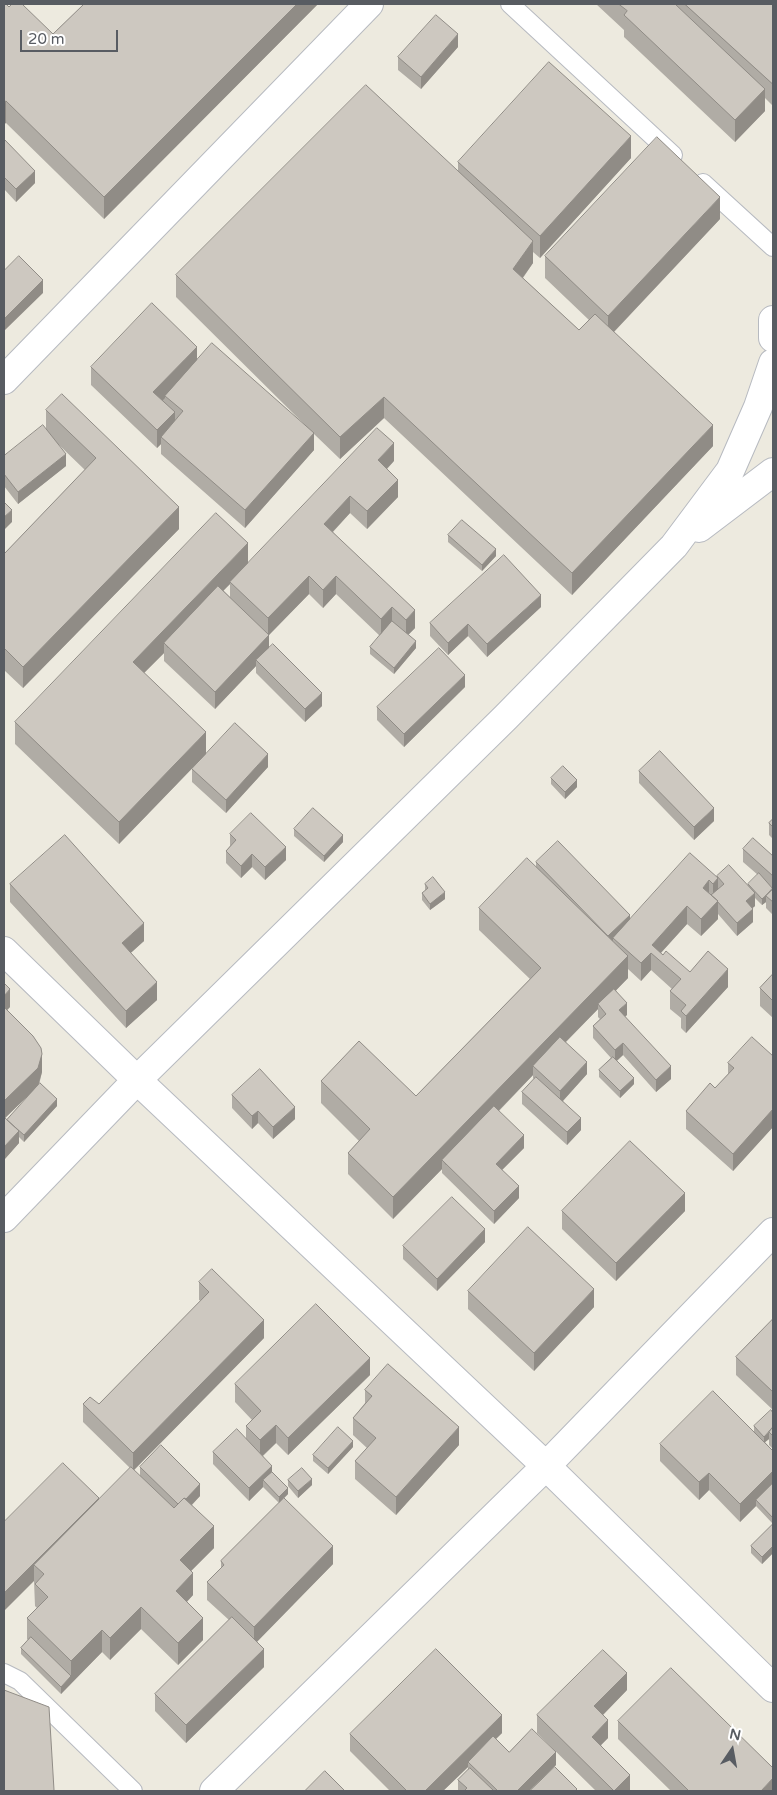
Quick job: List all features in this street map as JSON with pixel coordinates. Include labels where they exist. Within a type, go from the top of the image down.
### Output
[{"type":"street","points":[[4,380],[369,4]]},
{"type":"street","points":[[773,320],[773,338]]},
{"type":"street","points":[[4,1218],[137,1080],[506,718],[674,546],[730,471],[758,407],[773,363]]},
{"type":"street","points":[[674,546],[773,472]]},
{"type":"street","points":[[4,951],[137,1080],[546,1466],[773,1688]]},
{"type":"street","points":[[214,1791],[546,1466],[773,1232]]},
{"type":"lane","points":[[510,4],[773,247]]},
{"type":"lane","points":[[4,1673],[20,1681],[133,1791]]},
{"type":"building","points":[[4,4],[9,7],[12,4],[22,4],[53,34],[84,4],[297,4],[104,197],[6,101],[4,102]]},
{"type":"building","points":[[619,4],[675,4],[765,89],[735,120],[624,15],[627,11]]},
{"type":"building","points":[[685,4],[773,4],[773,84]]},
{"type":"building","points":[[436,15],[458,34],[421,77],[398,57]]},
{"type":"building","points":[[549,62],[631,136],[540,236],[458,162]]},
{"type":"building","points":[[366,85],[533,241],[513,269],[579,330],[595,314],[713,425],[572,573],[384,397],[340,437],[176,275]]},
{"type":"building","points":[[657,137],[720,197],[608,316],[545,256]]},
{"type":"building","points":[[4,139],[35,171],[16,189],[4,177]]},
{"type":"building","points":[[19,256],[43,280],[4,319],[4,271]]},
{"type":"building","points":[[152,303],[197,347],[153,392],[175,412],[157,430],[91,367]]},
{"type":"building","points":[[212,343],[314,433],[245,510],[161,437],[183,411],[165,396]]},
{"type":"building","points":[[62,394],[179,507],[23,667],[4,648],[4,554],[96,458],[46,410]]},
{"type":"building","points":[[43,425],[66,454],[18,492],[4,474],[4,456]]},
{"type":"building","points":[[377,428],[394,443],[378,460],[398,480],[367,511],[350,496],[324,524],[415,610],[406,620],[392,607],[381,619],[336,576],[323,590],[309,576],[268,618],[230,582]]},
{"type":"building","points":[[4,502],[12,510],[4,517]]},
{"type":"building","points":[[216,513],[248,543],[133,662],[206,732],[119,822],[15,722]]},
{"type":"building","points":[[462,520],[496,549],[482,565],[448,535]]},
{"type":"building","points":[[504,555],[541,595],[487,644],[468,624],[448,643],[430,623]]},
{"type":"building","points":[[218,586],[269,635],[215,692],[164,643]]},
{"type":"building","points":[[392,621],[416,641],[394,668],[370,647]]},
{"type":"building","points":[[273,644],[322,693],[305,709],[256,660]]},
{"type":"building","points":[[439,648],[465,675],[404,734],[377,707]]},
{"type":"building","points":[[235,723],[268,754],[226,800],[192,769]]},
{"type":"building","points":[[660,751],[714,808],[694,827],[639,771]]},
{"type":"building","points":[[563,766],[577,780],[565,792],[551,778]]},
{"type":"building","points":[[313,808],[343,835],[324,856],[294,829]]},
{"type":"building","points":[[251,813],[286,847],[265,867],[252,854],[241,866],[226,851],[236,840],[230,834]]},
{"type":"building","points":[[773,819],[773,827],[769,823]]},
{"type":"building","points":[[65,835],[144,923],[122,943],[157,982],[126,1011],[10,884]]},
{"type":"building","points":[[753,838],[773,856],[773,876],[743,849]]},
{"type":"building","points":[[558,841],[630,915],[608,936],[536,862]]},
{"type":"building","points":[[690,853],[718,878],[713,884],[709,880],[703,888],[718,901],[701,919],[687,906],[652,945],[663,955],[666,951],[690,972],[708,951],[728,969],[686,1016],[681,1011],[686,1005],[670,991],[681,979],[651,953],[641,963],[613,938]]},
{"type":"building","points":[[527,858],[628,956],[393,1197],[348,1153],[370,1129],[321,1081],[359,1041],[416,1096],[541,968],[479,908]]},
{"type":"building","points":[[729,865],[755,893],[746,901],[753,909],[737,923],[711,895],[724,884],[717,876]]},
{"type":"building","points":[[759,873],[773,889],[762,899],[748,884]]},
{"type":"building","points":[[433,877],[445,892],[430,904],[422,893],[428,888],[425,884]]},
{"type":"building","points":[[773,888],[773,902],[766,896]]},
{"type":"building","points":[[773,974],[773,1001],[760,988]]},
{"type":"building","points":[[4,983],[10,989],[4,996]]},
{"type":"building","points":[[614,989],[627,1003],[619,1010],[671,1066],[656,1080],[623,1043],[615,1050],[593,1026],[606,1014],[598,1004]]},
{"type":"building","points":[[4,1007],[33,1036],[41,1048],[42,1054],[38,1068],[4,1101]]},
{"type":"building","points":[[560,1037],[587,1062],[560,1091],[533,1066]]},
{"type":"building","points":[[752,1037],[773,1056],[773,1109],[733,1154],[686,1111],[710,1083],[715,1088],[734,1068],[728,1063]]},
{"type":"building","points":[[613,1057],[634,1078],[620,1091],[599,1070]]},
{"type":"building","points":[[260,1069],[295,1107],[273,1127],[258,1111],[252,1116],[232,1095]]},
{"type":"building","points":[[536,1077],[581,1118],[567,1132],[522,1092]]},
{"type":"building","points":[[40,1083],[57,1099],[24,1135],[7,1120]]},
{"type":"building","points":[[494,1106],[524,1135],[496,1164],[519,1186],[494,1211],[442,1160]]},
{"type":"building","points":[[4,1117],[19,1131],[4,1147]]},
{"type":"building","points":[[630,1141],[685,1193],[616,1263],[562,1211]]},
{"type":"building","points":[[452,1197],[485,1229],[437,1279],[403,1246]]},
{"type":"building","points":[[528,1227],[594,1289],[534,1353],[468,1291]]},
{"type":"building","points":[[212,1269],[264,1320],[133,1453],[83,1404],[90,1397],[99,1404],[209,1292],[199,1282]]},
{"type":"building","points":[[316,1304],[370,1358],[288,1438],[276,1425],[260,1440],[246,1426],[261,1411],[235,1384]]},
{"type":"building","points":[[773,1319],[773,1392],[736,1357]]},
{"type":"building","points":[[388,1364],[459,1427],[396,1497],[355,1461],[376,1438],[353,1418],[372,1396],[365,1390]]},
{"type":"building","points":[[713,1391],[773,1451],[773,1471],[740,1504],[709,1473],[699,1482],[660,1444]]},
{"type":"building","points":[[771,1410],[773,1413],[773,1427],[764,1437],[754,1426]]},
{"type":"building","points":[[338,1427],[353,1441],[328,1468],[313,1455]]},
{"type":"building","points":[[773,1427],[773,1436],[769,1432]]},
{"type":"building","points":[[237,1429],[272,1466],[249,1488],[213,1452]]},
{"type":"building","points":[[161,1445],[200,1484],[186,1499],[184,1498],[178,1504],[140,1467]]},
{"type":"building","points":[[63,1463],[99,1498],[4,1593],[4,1522]]},
{"type":"building","points":[[131,1467],[174,1508],[184,1498],[214,1526],[180,1560],[193,1573],[176,1591],[203,1618],[178,1643],[141,1607],[110,1638],[102,1630],[71,1661],[27,1618],[48,1597],[35,1584],[44,1574],[34,1565]]},
{"type":"building","points":[[302,1468],[312,1479],[298,1491],[288,1480]]},
{"type":"building","points":[[272,1472],[288,1488],[279,1497],[263,1480]]},
{"type":"building","points":[[773,1483],[773,1518],[756,1500]]},
{"type":"building","points":[[284,1498],[333,1546],[254,1627],[207,1582],[224,1565],[221,1561]]},
{"type":"building","points":[[773,1524],[773,1546],[762,1557],[751,1546]]},
{"type":"building","points":[[232,1617],[264,1649],[186,1725],[155,1694]]},
{"type":"building","points":[[31,1637],[71,1676],[61,1687],[21,1648]]},
{"type":"building","points":[[436,1649],[502,1715],[425,1791],[407,1791],[350,1734]]},
{"type":"building","points":[[603,1650],[627,1673],[594,1706],[608,1720],[592,1737],[630,1775],[614,1791],[537,1715]]},
{"type":"building","points":[[671,1668],[773,1768],[773,1778],[761,1791],[689,1791],[618,1721]]},
{"type":"building","points":[[4,1690],[49,1707],[53,1791],[4,1791]]},
{"type":"building","points":[[532,1729],[556,1752],[517,1791],[498,1791],[468,1762],[493,1736],[509,1752]]},
{"type":"building","points":[[555,1767],[577,1789],[575,1791],[530,1791]]},
{"type":"building","points":[[470,1768],[494,1791],[464,1791],[467,1788],[458,1780]]},
{"type":"building","points":[[325,1771],[345,1791],[305,1791]]}]
